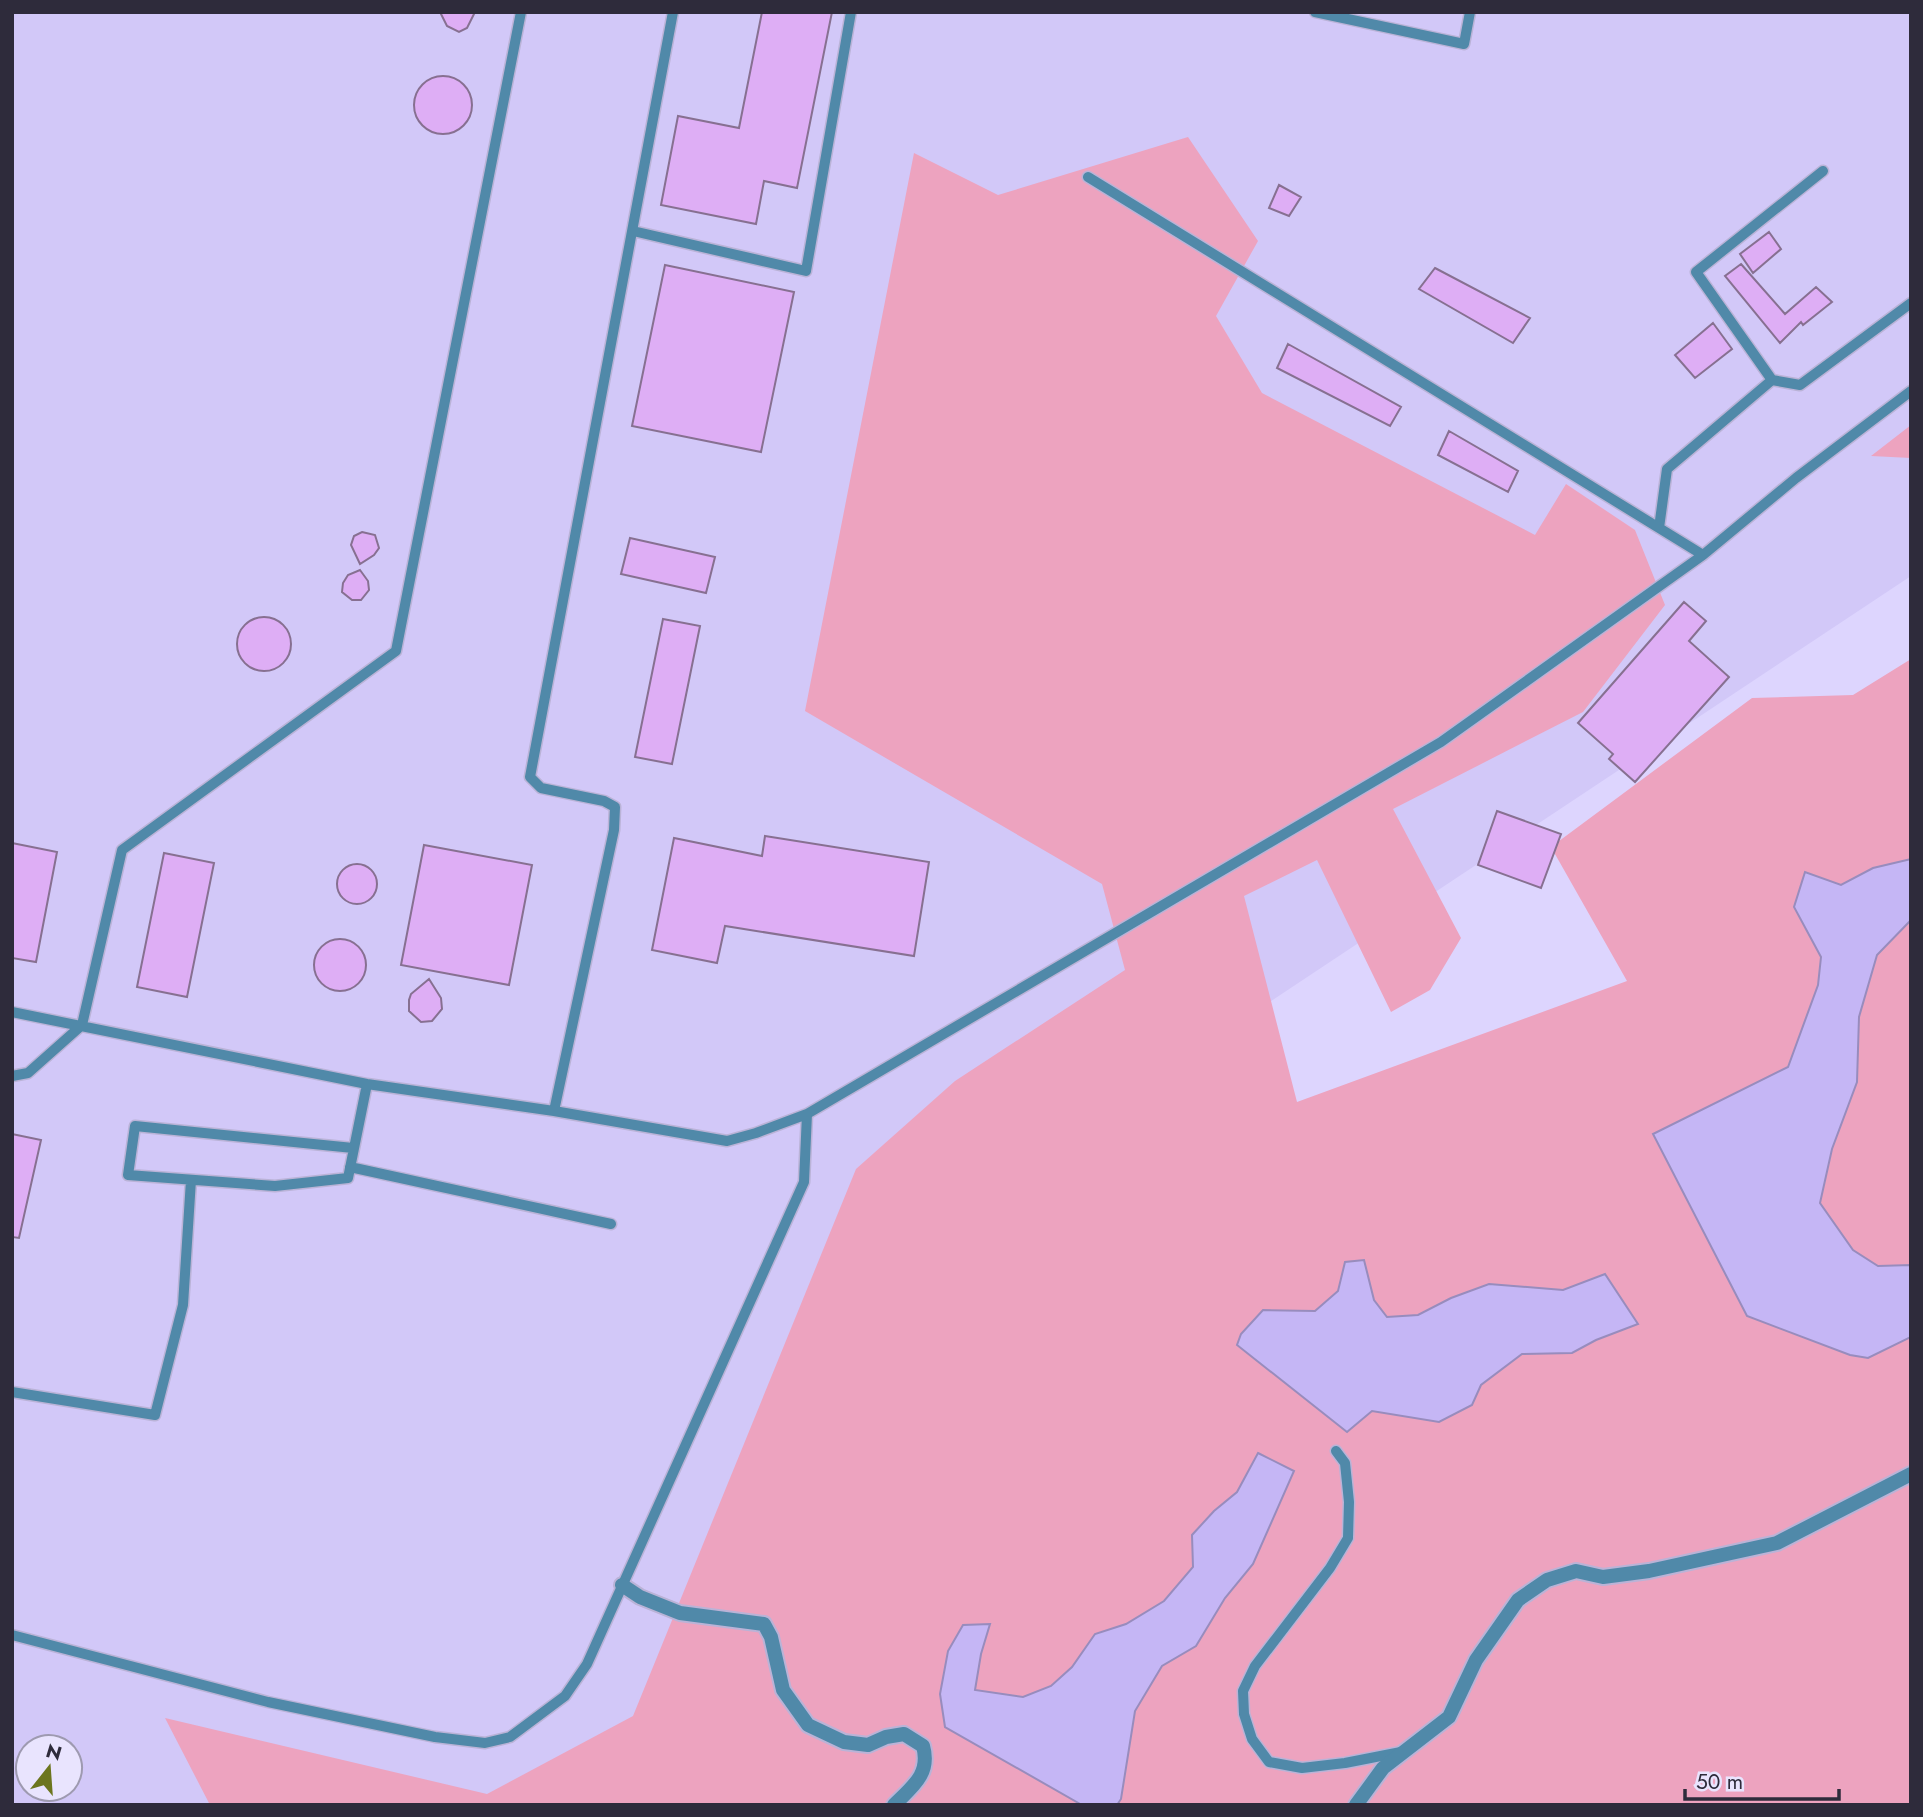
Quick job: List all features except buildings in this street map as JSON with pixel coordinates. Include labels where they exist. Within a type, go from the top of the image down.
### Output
[{"type":"street","points":[[1356,1805],[1383,1768],[1449,1717],[1476,1660],[1518,1600],[1547,1580],[1576,1571],[1603,1577],[1649,1571],[1777,1543],[1911,1474]]},
{"type":"street","points":[[622,1585],[640,1597],[680,1613],[764,1624],[771,1637],[783,1690],[808,1725],[844,1742],[868,1745],[886,1737],[904,1734],[923,1746],[927,1760],[918,1781],[894,1805]]},
{"type":"lane","points":[[12,1076],[28,1073],[82,1025],[122,850],[396,652],[521,12]]},
{"type":"lane","points":[[554,1111],[614,830],[615,807],[604,801],[541,788],[530,777],[673,12]]},
{"type":"lane","points":[[633,231],[806,271],[851,12]]},
{"type":"lane","points":[[1315,12],[1464,44],[1470,12]]},
{"type":"lane","points":[[1823,171],[1696,272],[1772,380],[1800,385],[1911,303]]},
{"type":"lane","points":[[1088,177],[1703,555]]},
{"type":"lane","points":[[1659,528],[1667,469],[1772,380]]},
{"type":"lane","points":[[12,1012],[367,1084],[554,1111],[727,1141],[756,1133],[807,1114],[1441,742],[1703,555],[1796,478],[1911,391]]},
{"type":"lane","points":[[353,1148],[135,1126],[128,1175],[275,1186],[348,1178],[367,1084]]},
{"type":"lane","points":[[12,1635],[268,1702],[435,1737],[485,1743],[510,1737],[565,1696],[587,1664],[804,1182],[807,1114]]},
{"type":"lane","points":[[350,1167],[611,1224]]},
{"type":"lane","points":[[12,1392],[155,1416],[183,1305],[191,1180]]},
{"type":"lane","points":[[1336,1451],[1345,1463],[1349,1502],[1348,1538],[1331,1568],[1255,1666],[1243,1691],[1244,1714],[1252,1739],[1269,1762],[1302,1768],[1405,1752]]},
{"type":"shaded area","points":[[12,12],[1911,12],[1911,576],[958,1209],[647,1805],[12,1805]]},
{"type":"shaded area","points":[[1188,137],[1258,241],[1216,316],[1262,393],[1535,535],[1566,484],[1635,530],[1665,605],[1583,712],[1393,809],[1461,938],[1430,990],[1391,1012],[1317,860],[1244,896],[1297,1102],[1627,981],[1551,847],[1752,698],[1853,695],[1911,659],[1911,1805],[210,1805],[165,1718],[487,1794],[633,1716],[856,1169],[955,1081],[1125,970],[1102,884],[805,711],[914,153],[998,195]]},
{"type":"shaded area","points":[[1911,425],[1911,458],[1871,456]]},
{"type":"shaded area","points":[[1911,859],[1911,920],[1877,955],[1859,1017],[1857,1082],[1832,1149],[1820,1203],[1853,1250],[1878,1266],[1911,1265],[1911,1337],[1868,1358],[1850,1355],[1747,1316],[1653,1134],[1788,1067],[1818,985],[1821,957],[1794,907],[1805,872],[1841,885],[1873,868]]},
{"type":"shaded area","points":[[1364,1260],[1374,1300],[1387,1317],[1418,1315],[1451,1298],[1489,1284],[1563,1290],[1605,1274],[1638,1324],[1596,1340],[1572,1353],[1522,1354],[1481,1385],[1472,1405],[1439,1422],[1372,1411],[1347,1432],[1237,1345],[1241,1334],[1263,1310],[1315,1311],[1338,1291],[1345,1262]]},
{"type":"shaded area","points":[[1258,1453],[1294,1471],[1253,1564],[1225,1598],[1196,1646],[1162,1666],[1135,1711],[1121,1799],[1117,1805],[1082,1805],[945,1727],[940,1694],[948,1651],[963,1625],[990,1624],[981,1654],[975,1690],[1023,1697],[1051,1686],[1072,1667],[1095,1634],[1126,1624],[1164,1601],[1193,1567],[1192,1535],[1214,1511],[1237,1492]]}]
